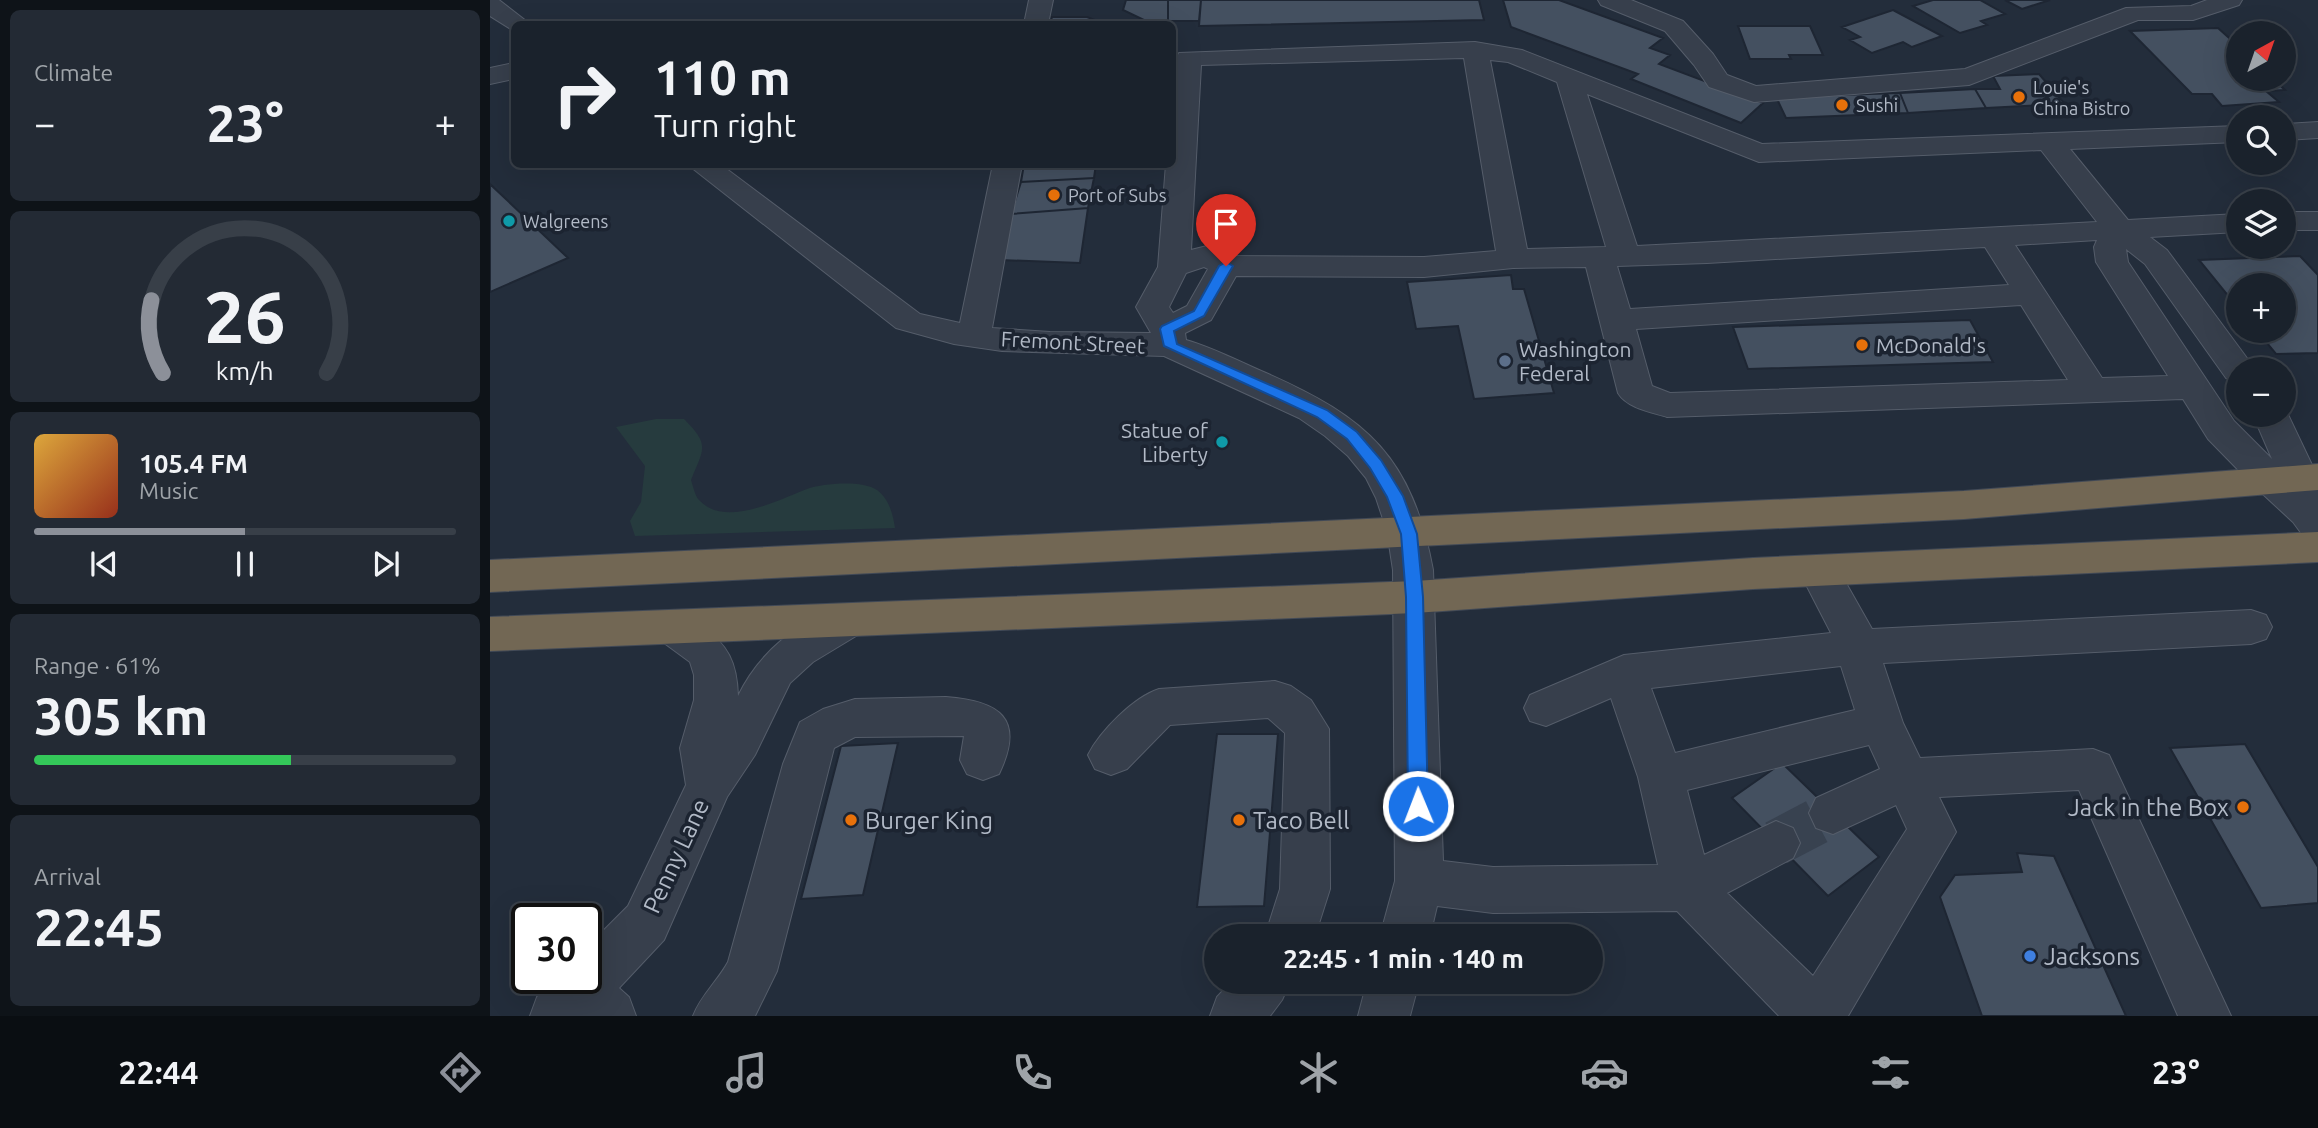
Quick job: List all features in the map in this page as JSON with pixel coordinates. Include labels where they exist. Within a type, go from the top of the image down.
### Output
[{"type":"highway","points":[[490,576],[1409,534],[1515,526],[1964,505],[2305,504]]},
{"type":"highway","points":[[490,634],[1415,597],[1549,586],[1819,571],[2305,504]]},
{"type":"street","points":[[1037,21],[1041,0]]},
{"type":"street","points":[[1610,0],[1674,26],[1704,60],[1718,81],[1754,94],[1969,77],[2135,13],[2193,13],[2230,0]]},
{"type":"street","points":[[490,5],[514,21]]},
{"type":"street","points":[[1475,50],[1513,259]]},
{"type":"street","points":[[1226,266],[1199,313],[1169,337],[1152,307],[1174,267],[1188,58],[1475,50],[1513,55],[1759,153],[2226,134]]},
{"type":"street","points":[[490,76],[511,72]]},
{"type":"street","points":[[1569,78],[1611,256],[1615,320],[1636,393],[1667,405],[2194,387]]},
{"type":"street","points":[[2296,131],[2318,130]]},
{"type":"street","points":[[2048,141],[2118,228],[2156,257],[2229,357]]},
{"type":"street","name":"Fremont Street","points":[[706,168],[908,321],[936,331],[1025,342],[1169,337],[1322,414],[1352,436],[1376,464],[1395,496],[1409,534],[1415,597],[1419,881],[1408,924]]},
{"type":"street","points":[[974,335],[1007,168]]},
{"type":"street","points":[[2296,221],[2318,221]]},
{"type":"street","points":[[1174,267],[1207,256],[1226,266],[1424,267],[1513,259],[1707,254],[2226,224]]},
{"type":"street","points":[[2118,228],[2110,247],[2112,262],[2221,430],[2305,504]]},
{"type":"street","points":[[1993,236],[2092,390]]},
{"type":"street","points":[[1615,320],[2031,294]]},
{"type":"street","points":[[2276,427],[2305,504]]},
{"type":"street","points":[[1624,673],[1661,777],[1688,888],[1817,1016],[1932,832],[1881,723],[1849,624],[1819,571]]},
{"type":"street","name":"Penny Lane","points":[[583,1007],[646,923],[709,785],[739,741],[763,689],[775,671],[798,650],[846,621]]},
{"type":"street","points":[[1546,708],[1624,673],[1857,647],[2251,627]]},
{"type":"street","name":"Penny Lane","points":[[675,628],[707,652],[716,675],[716,700],[703,748],[709,785]]},
{"type":"street","points":[[1111,755],[1159,707],[1275,699],[1295,713],[1307,729],[1304,889],[1294,924]]},
{"type":"street","points":[[719,1016],[733,1003],[751,971],[806,764],[816,736],[839,722],[855,718],[975,718],[987,728],[984,760]]},
{"type":"street","points":[[1661,777],[1881,723]]},
{"type":"street","points":[[1833,813],[1905,779],[2094,769],[2205,1016]]},
{"type":"street","points":[[1419,881],[1493,890],[1688,888],[1776,843]]},
{"type":"street","points":[[1236,1016],[1254,994]]},
{"type":"street","points":[[1384,1016],[1390,994]]},
{"type":"green space","points":[[656,419],[684,419],[698,435],[702,447],[691,480],[698,498],[710,508],[737,512],[768,505],[814,487],[853,484],[871,487],[885,498],[895,528],[635,536],[630,521],[641,502],[645,466],[616,427]]},
{"type":"building","points":[[1126,0],[1168,0],[1168,21],[1146,21],[1123,10]]},
{"type":"building","points":[[1168,0],[1201,0],[1199,21],[1168,21]]},
{"type":"building","points":[[1201,0],[1479,0],[1484,20],[1199,26]]},
{"type":"building","points":[[1503,0],[1559,0],[1663,38],[1650,48],[1670,55],[1659,64],[1763,103],[1741,123],[1631,79],[1638,74],[1511,27]]},
{"type":"building","points":[[1933,0],[1980,0],[2005,14],[1981,21],[1987,25],[1960,33],[1913,6]]},
{"type":"building","points":[[2005,0],[2050,0],[2022,9]]},
{"type":"building","points":[[1893,10],[1942,36],[1912,47],[1903,42],[1872,53],[1850,40],[1860,37],[1842,27]]},
{"type":"building","points":[[1052,17],[1087,17],[1097,21],[1051,21]]},
{"type":"building","points":[[1738,26],[1810,26],[1823,55],[1789,55],[1791,59],[1750,59]]},
{"type":"building","points":[[2218,28],[2226,35],[2226,91],[2266,91],[2279,102],[2222,106],[2212,94],[2192,94],[2130,31]]},
{"type":"building","name":"Louie's China Bistro","points":[[2039,74],[2065,104],[1986,108],[1975,89],[2000,89],[1993,76]]},
{"type":"building","points":[[1975,89],[1986,108],[1908,113],[1900,93]]},
{"type":"building","name":"Sushi","points":[[1900,93],[1908,113],[1786,118],[1776,97]]},
{"type":"building","points":[[1023,168],[1095,168],[1094,178],[1021,182]]},
{"type":"building","name":"Port of Subs","points":[[1094,178],[1088,208],[1011,214],[1021,182]]},
{"type":"building","name":"Walgreens","points":[[490,184],[568,258],[490,292]]},
{"type":"building","points":[[1088,208],[1080,263],[1000,260],[1011,214]]},
{"type":"building","points":[[2296,256],[2300,256],[2318,275],[2318,353],[2276,354],[2267,343],[2296,343],[2296,273],[2226,273],[2226,293],[2199,260],[2296,259]]},
{"type":"building","name":"Washington Federal","points":[[1511,275],[1513,289],[1524,289],[1554,393],[1474,399],[1458,326],[1416,329],[1407,282]]},
{"type":"building","name":"McDonald's","points":[[1970,320],[1993,362],[1748,369],[1733,327]]},
{"type":"building","name":"Taco Bell","points":[[1217,734],[1278,734],[1264,906],[1197,907]]},
{"type":"building","name":"Burger King","points":[[898,743],[863,895],[801,899],[841,746]]},
{"type":"building","name":"Jack in the Box","points":[[2245,744],[2318,867],[2318,903],[2261,908],[2170,748]]},
{"type":"building","points":[[1782,763],[1879,857],[1828,896],[1732,798]]},
{"type":"building","name":"Jacksons","points":[[2017,853],[2054,856],[2126,1016],[1982,1016],[1940,897],[1955,875],[2022,872]]},
{"type":"tunnel","points":[[1776,843],[1833,813]]},
{"type":"place","name":"Louie's China Bistro","points":[[2019,97]]},
{"type":"place","name":"Sushi","points":[[1842,105]]},
{"type":"place","name":"Port of Subs","points":[[1054,195]]},
{"type":"place","name":"Walgreens","points":[[509,221]]},
{"type":"place","name":"McDonald's","points":[[1862,345]]},
{"type":"place","name":"Washington Federal","points":[[1505,361]]},
{"type":"place","name":"Statue of Liberty","points":[[1222,442]]},
{"type":"place","name":"Jack in the Box","points":[[2243,807]]},
{"type":"place","name":"Burger King","points":[[851,820]]},
{"type":"place","name":"Taco Bell","points":[[1239,820]]},
{"type":"place","name":"Jacksons","points":[[2030,956]]},
{"type":"route","points":[[1226,266],[1199,313],[1167,329],[1171,346],[1265,386],[1322,414],[1352,436],[1376,464],[1395,496],[1409,534],[1415,597],[1418,806]]}]
